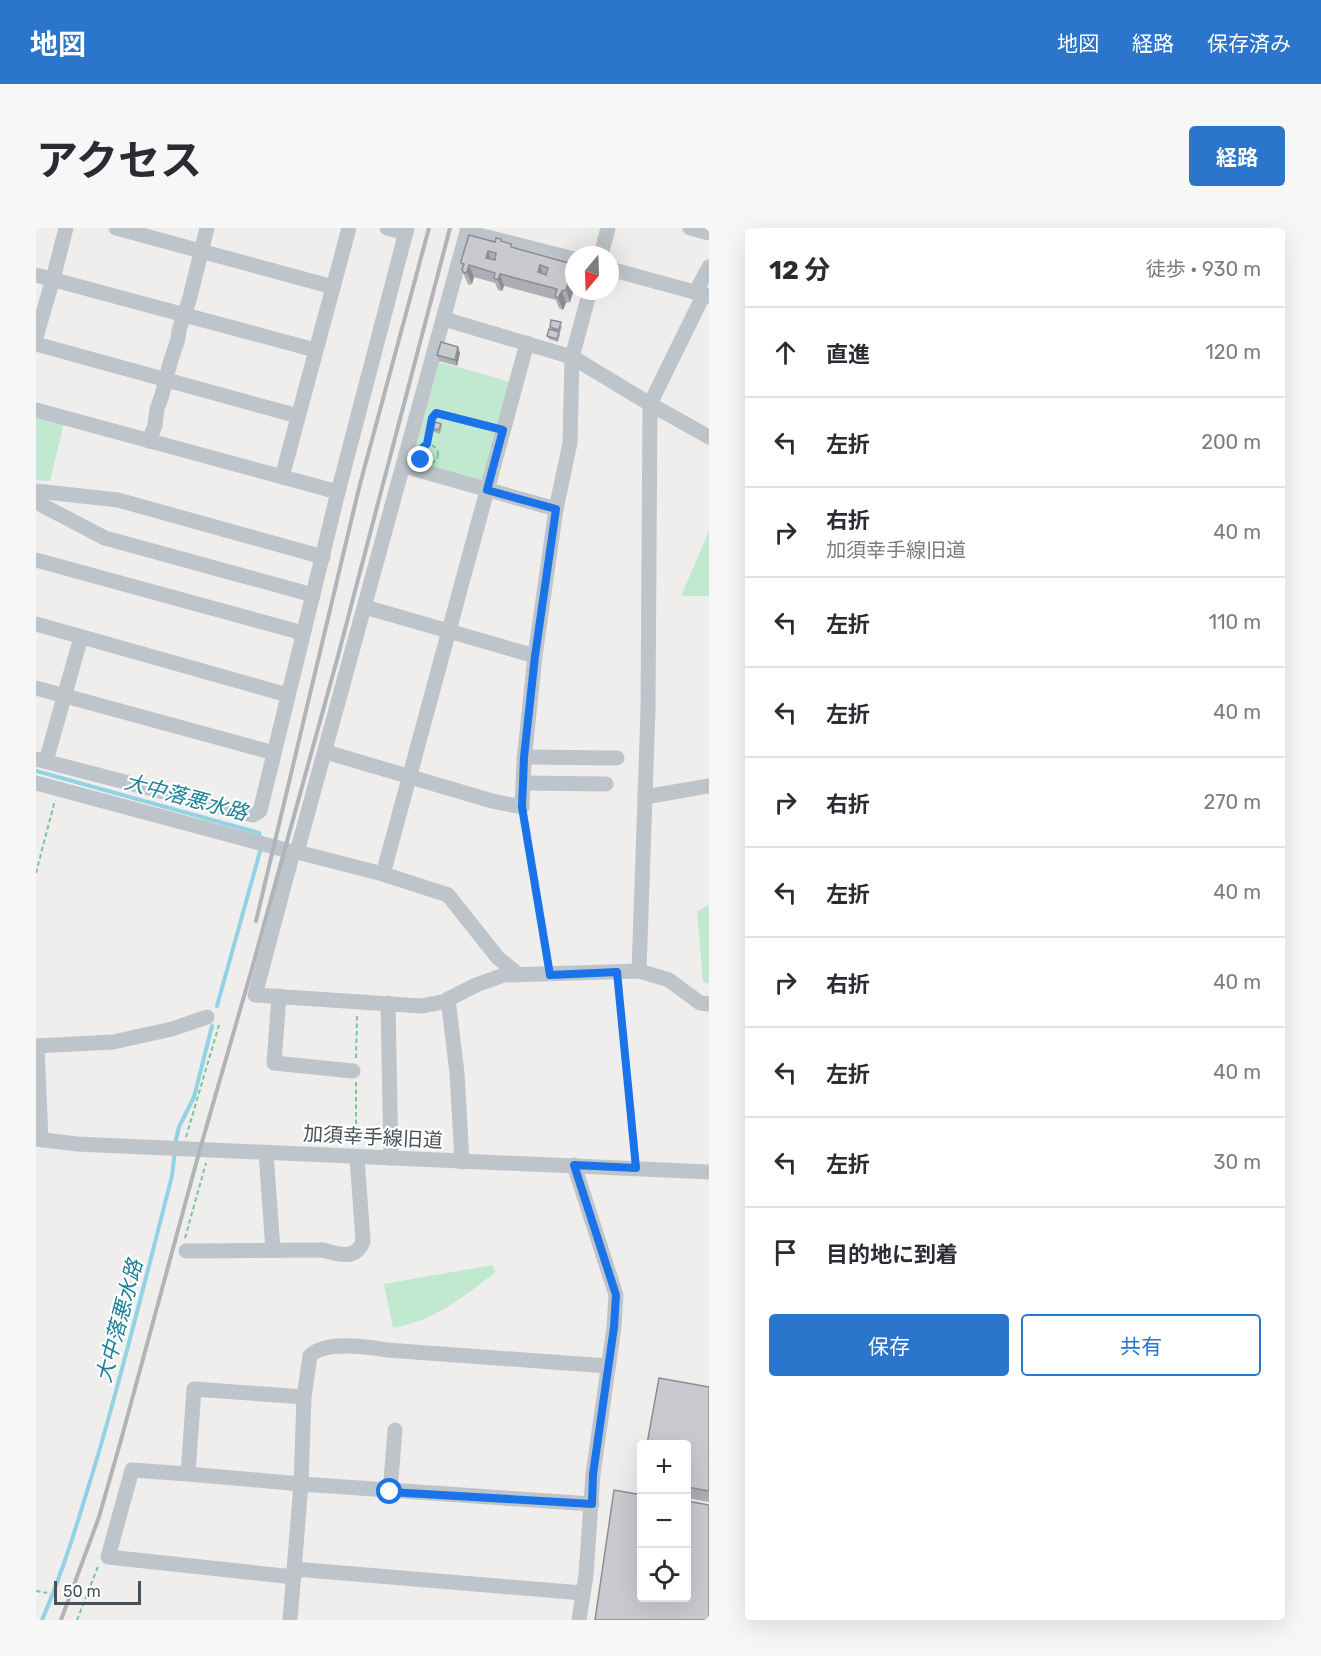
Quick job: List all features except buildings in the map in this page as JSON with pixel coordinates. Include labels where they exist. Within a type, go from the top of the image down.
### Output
[{"type":"street","points":[[36,337],[66,228]]},
{"type":"street","points":[[116,228],[333,287]]},
{"type":"street","points":[[149,441],[207,228]]},
{"type":"street","points":[[282,477],[349,228]]},
{"type":"street","points":[[81,637],[65,696],[41,760],[253,815],[260,811],[338,492],[406,230],[387,228]]},
{"type":"street","points":[[603,246],[608,228]]},
{"type":"street","points":[[690,228],[709,233]]},
{"type":"street","points":[[565,257],[468,230],[326,752],[255,995],[421,1006],[448,999],[476,985],[504,975],[639,971],[669,980],[700,1003],[709,1004]]},
{"type":"street","points":[[639,971],[645,797],[650,404],[703,294],[709,267]]},
{"type":"street","points":[[619,271],[703,294]]},
{"type":"street","points":[[36,275],[315,351]]},
{"type":"street","points":[[326,752],[522,807],[524,757],[535,656],[556,509],[570,443],[572,357],[588,300]]},
{"type":"street","points":[[444,319],[572,357],[709,437]]},
{"type":"street","points":[[383,874],[527,343]]},
{"type":"street","points":[[36,344],[298,416]]},
{"type":"street","points":[[36,410],[338,492]]},
{"type":"street","points":[[404,466],[556,509]]},
{"type":"street","points":[[36,491],[118,500],[323,557]]},
{"type":"street","points":[[36,502],[105,538],[313,596]]},
{"type":"street","points":[[36,560],[303,633]]},
{"type":"street","points":[[365,607],[535,656]]},
{"type":"street","points":[[36,624],[288,695]]},
{"type":"street","points":[[36,688],[274,753]]},
{"type":"street","points":[[524,757],[617,758]]},
{"type":"street","points":[[36,783],[383,874],[448,895],[498,958],[519,975]]},
{"type":"street","points":[[523,783],[606,784]]},
{"type":"street","points":[[645,797],[709,786]]},
{"type":"street","points":[[279,996],[274,1064],[353,1071]]},
{"type":"street","points":[[448,999],[457,1073],[462,1162]]},
{"type":"street","points":[[388,1003],[391,1158]]},
{"type":"street","points":[[38,1139],[42,1131],[37,1046],[113,1042],[172,1029],[207,1017]]},
{"type":"street","name":"加須幸手線旧道","points":[[38,1139],[77,1144],[709,1172]]},
{"type":"street","points":[[266,1153],[273,1250]]},
{"type":"street","points":[[186,1251],[323,1250],[351,1255],[357,1252],[363,1241],[357,1157]]},
{"type":"street","points":[[574,1165],[616,1295],[614,1327],[593,1474],[592,1504],[579,1620]]},
{"type":"street","points":[[290,1620],[301,1484],[304,1397],[310,1356],[314,1351],[351,1345],[387,1350],[608,1366]]},
{"type":"street","points":[[188,1474],[194,1389],[304,1397]]},
{"type":"street","points":[[390,1492],[395,1430]]},
{"type":"street","points":[[583,1593],[295,1573],[108,1557],[132,1470],[390,1492],[592,1504]]},
{"type":"path","points":[[427,444],[433,446],[439,454],[434,462],[429,464],[424,463],[419,455],[421,449],[427,444],[432,418],[436,413],[503,430]]},
{"type":"path","points":[[36,873],[58,789]]},
{"type":"path","points":[[522,807],[550,975]]},
{"type":"path","points":[[617,972],[636,1168]]},
{"type":"path","points":[[178,1148],[219,1027],[220,1018],[207,1017]]},
{"type":"path","points":[[186,1251],[183,1249],[207,1158]]},
{"type":"path","points":[[77,1620],[99,1563],[102,1558],[108,1557]]},
{"type":"path","points":[[36,1591],[47,1593]]},
{"type":"green space","points":[[439,362],[511,382],[485,481],[478,484],[412,461]]},
{"type":"green space","points":[[36,416],[64,423],[50,481],[36,480]]},
{"type":"green space","points":[[709,531],[709,596],[681,596]]},
{"type":"green space","points":[[709,905],[709,984],[703,982],[697,911]]},
{"type":"green space","points":[[492,1265],[496,1272],[448,1306],[422,1320],[393,1328],[384,1284]]},
{"type":"waterway","name":"大中落悪水路","points":[[36,771],[259,833],[260,840]]},
{"type":"waterway","name":"大中落悪水路","points":[[217,1006],[261,848]]},
{"type":"waterway","name":"大中落悪水路","points":[[175,1144],[179,1127],[194,1097],[212,1026]]},
{"type":"waterway","name":"大中落悪水路","points":[[42,1620],[72,1539],[108,1420],[172,1176],[175,1151]]},
{"type":"railway","points":[[256,921],[359,488],[429,228]]},
{"type":"railway","points":[[61,1620],[99,1517],[121,1440],[338,656],[450,228]]},
{"type":"route","points":[[390,1492],[592,1504],[593,1474],[614,1327],[616,1295],[574,1165],[636,1168],[617,972],[550,975],[522,807],[524,757],[535,656],[556,509],[487,490],[503,430],[436,413],[432,418],[427,444],[421,449],[419,455],[421,460]]}]
